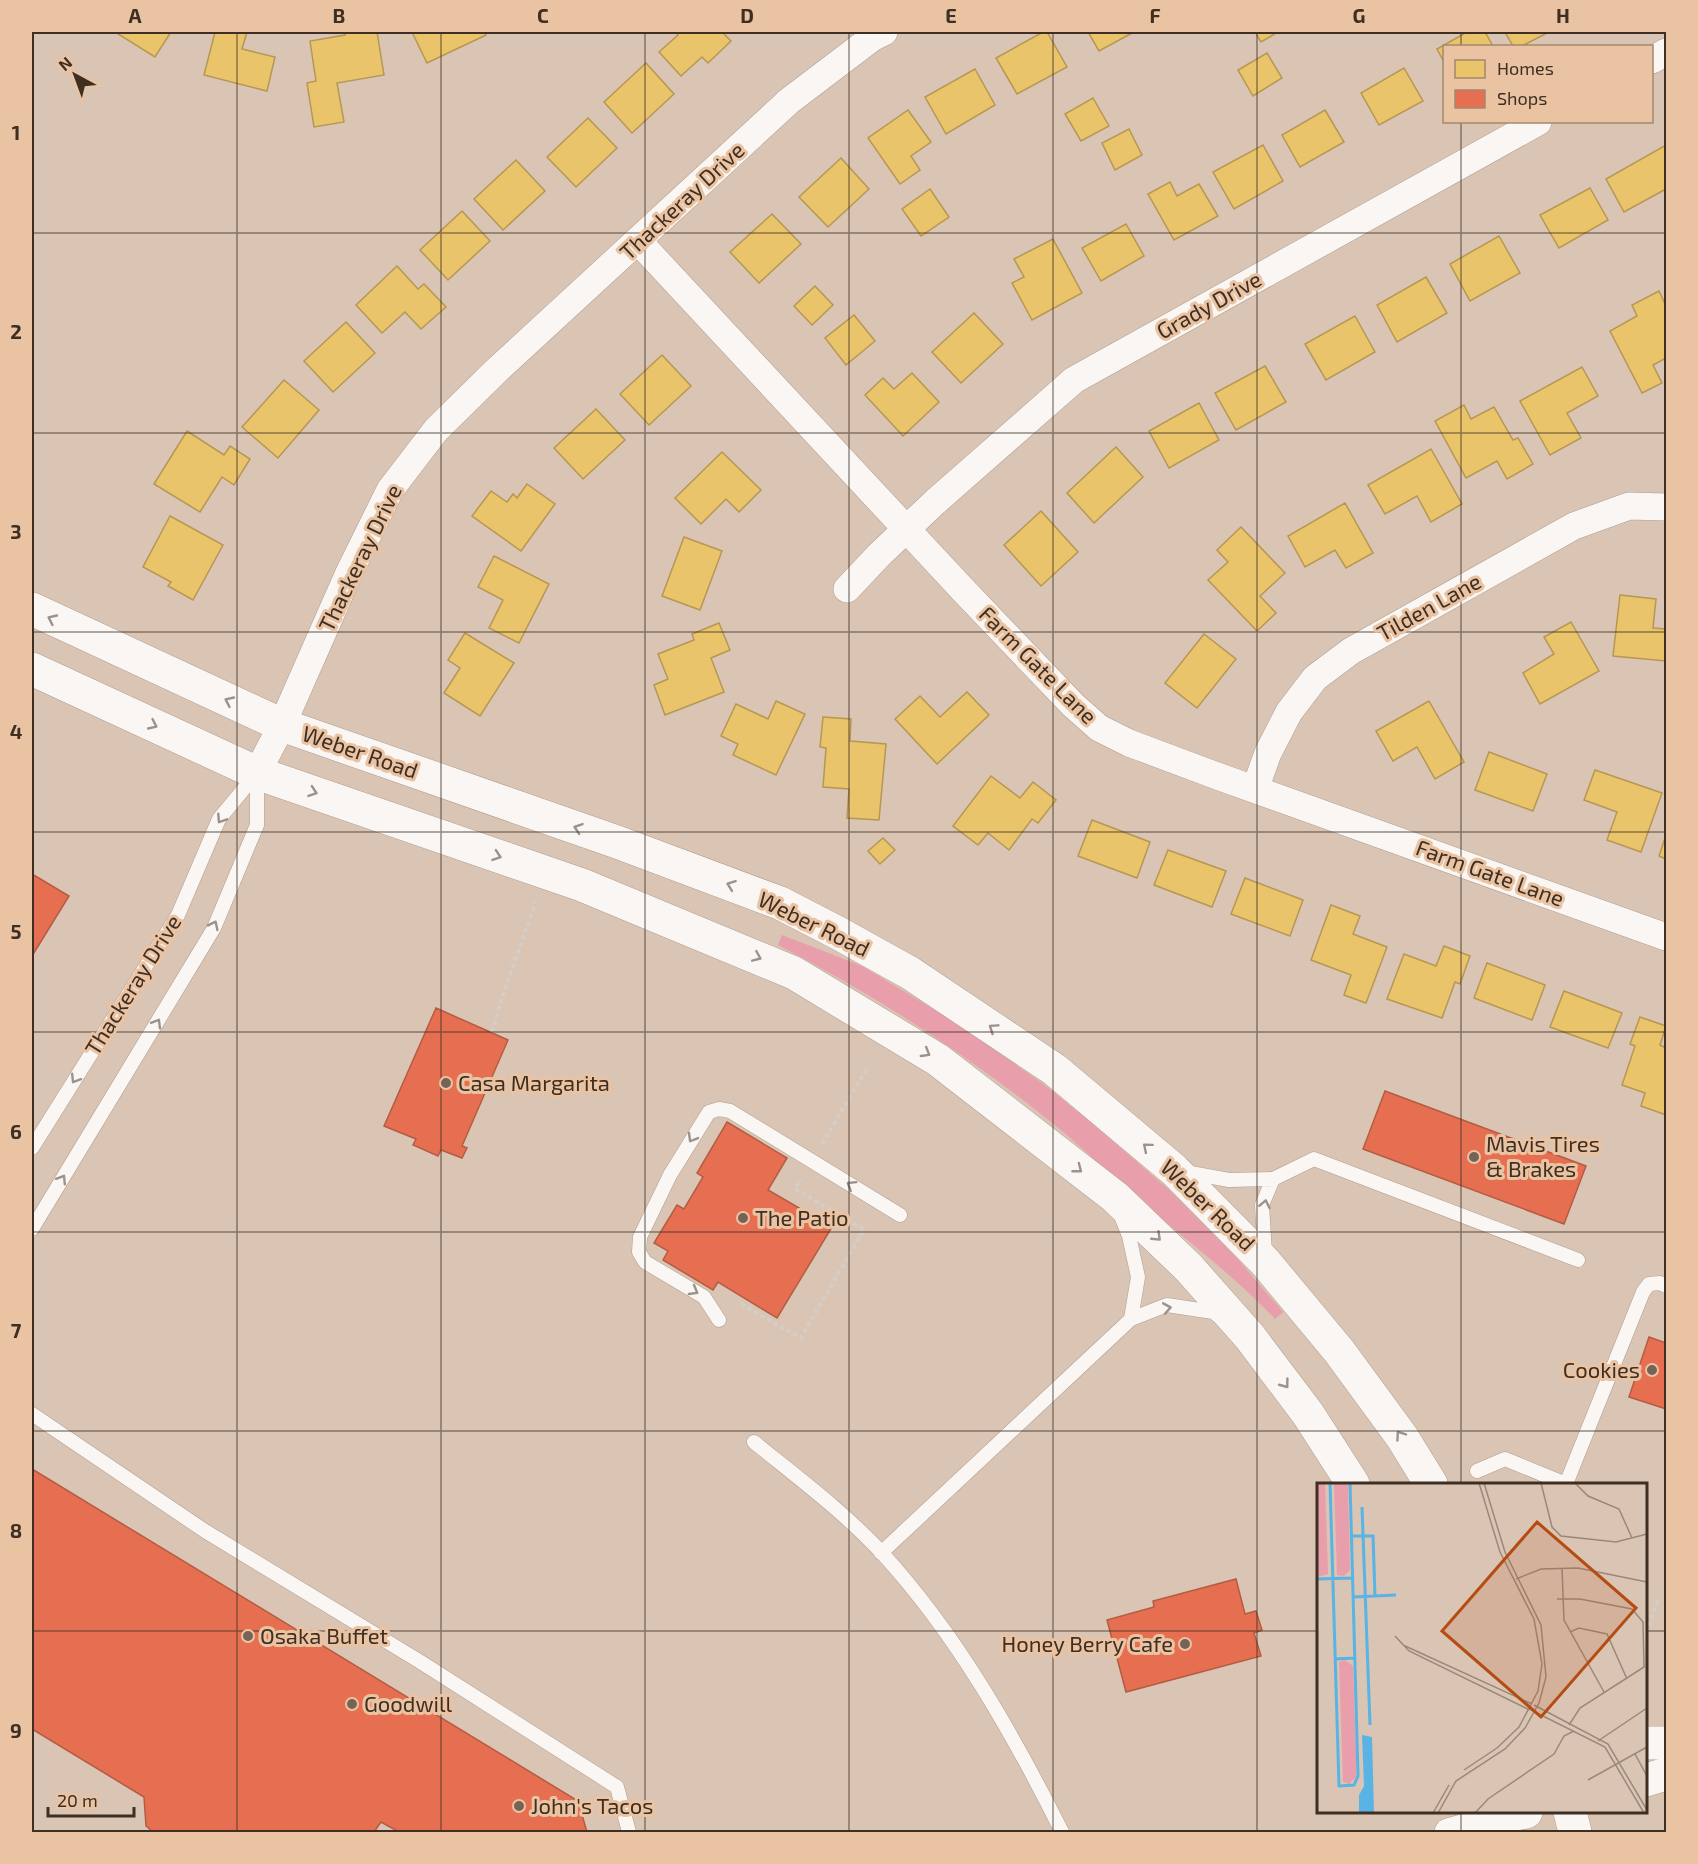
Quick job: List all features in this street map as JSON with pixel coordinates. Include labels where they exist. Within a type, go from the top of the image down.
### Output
[{"type":"main road","name":"Weber Road","points":[[32,609],[282,725],[617,842],[780,903],[910,973],[1055,1070],[1174,1170],[1265,1262],[1339,1352],[1402,1437],[1430,1483]]},
{"type":"main road","points":[[32,669],[258,773],[582,885],[795,973],[938,1059],[1115,1197],[1189,1268],[1250,1337],[1308,1414],[1352,1483]]},
{"type":"main road","points":[[1647,1743],[1666,1743]]},
{"type":"main road","points":[[1647,1780],[1666,1774]]},
{"type":"main road","points":[[1570,1813],[1575,1833]]},
{"type":"street","name":"Thackeray Drive","points":[[258,773],[282,725],[349,573],[390,490],[436,430],[496,371],[789,101],[872,38],[884,32]]},
{"type":"street","name":"Grady Drive","points":[[847,590],[879,555],[1074,380],[1536,123]]},
{"type":"street","name":"Farm Gate Lane","points":[[638,241],[1073,705],[1099,728],[1129,743],[1666,937]]},
{"type":"street","name":"Tilden Lane","points":[[1255,789],[1268,753],[1289,712],[1315,678],[1351,651],[1574,526],[1629,506],[1666,507]]},
{"type":"street","points":[[1448,1833],[1508,1818]]},
{"type":"lane","name":"Thackeray Drive","points":[[32,1148],[178,915],[219,819],[258,773]]},
{"type":"lane","points":[[32,1229],[214,928],[257,825],[258,773]]},
{"type":"lane","points":[[719,1320],[704,1297],[645,1262],[639,1252],[640,1238],[670,1175],[709,1112],[718,1108],[730,1111],[900,1215]]},
{"type":"lane","points":[[1174,1170],[1229,1180],[1273,1179],[1314,1159],[1578,1260]]},
{"type":"lane","points":[[1265,1262],[1262,1205],[1273,1179]]},
{"type":"lane","points":[[1115,1197],[1129,1236],[1138,1277],[1131,1319]]},
{"type":"lane","points":[[1566,1483],[1643,1292],[1649,1284],[1666,1286]]},
{"type":"lane","points":[[881,1553],[1131,1319],[1167,1305],[1191,1307],[1213,1312],[1250,1337]]},
{"type":"lane","points":[[32,1414],[205,1531],[617,1787],[629,1833]]},
{"type":"lane","points":[[754,1442],[826,1501],[881,1553],[933,1615],[979,1683],[1026,1760],[1062,1833]]},
{"type":"lane","points":[[1477,1471],[1505,1459],[1564,1483]]},
{"type":"path","points":[[492,1032],[505,988],[547,873]]},
{"type":"path","points":[[741,1304],[801,1338],[864,1229],[795,1189],[868,1067]]},
{"type":"path","points":[[1647,1630],[1659,1596]]},
{"type":"shaded area","points":[[782,935],[862,966],[953,1021],[1042,1083],[1167,1188],[1235,1256],[1283,1312],[1275,1319],[1229,1275],[1136,1198],[1068,1136],[990,1075],[887,1006],[778,945]]},
{"type":"building: Homes","points":[[115,32],[171,32],[155,57]]},
{"type":"building: Homes","points":[[215,32],[247,32],[242,49],[275,57],[267,91],[204,75]]},
{"type":"building: Homes","points":[[345,32],[377,32],[384,75],[337,83],[344,122],[314,127],[307,83],[316,81],[310,41],[345,35]]},
{"type":"building: Homes","points":[[412,32],[485,32],[486,35],[427,63]]},
{"type":"building: Homes","points":[[675,32],[722,32],[731,41],[708,63],[702,57],[681,76],[659,52],[678,35]]},
{"type":"building: Homes","points":[[1043,32],[1047,32],[1067,67],[1017,94],[996,58]]},
{"type":"building: Homes","points":[[1088,32],[1134,32],[1099,51]]},
{"type":"building: Homes","points":[[1255,32],[1278,32],[1261,42]]},
{"type":"building: Homes","points":[[1467,32],[1485,32],[1492,45],[1444,45]]},
{"type":"building: Homes","points":[[1505,32],[1549,32],[1524,45],[1512,45]]},
{"type":"building: Homes","points":[[1443,46],[1443,60],[1437,49]]},
{"type":"building: Homes","points":[[1267,53],[1282,78],[1253,96],[1238,70]]},
{"type":"building: Homes","points":[[646,63],[674,94],[632,133],[604,102]]},
{"type":"building: Homes","points":[[1404,68],[1423,101],[1379,125],[1361,93]]},
{"type":"building: Homes","points":[[975,69],[995,105],[946,134],[925,97]]},
{"type":"building: Homes","points":[[1093,98],[1109,126],[1081,141],[1065,114]]},
{"type":"building: Homes","points":[[908,110],[931,142],[911,156],[920,170],[900,184],[868,138]]},
{"type":"building: Homes","points":[[1325,110],[1344,142],[1300,167],[1282,135]]},
{"type":"building: Homes","points":[[588,118],[617,148],[576,187],[547,157]]},
{"type":"building: Homes","points":[[1129,129],[1142,155],[1115,170],[1102,143]]},
{"type":"building: Homes","points":[[1263,145],[1283,181],[1234,209],[1213,172]]},
{"type":"building: Homes","points":[[1666,145],[1666,189],[1624,212],[1606,179]]},
{"type":"building: Homes","points":[[841,158],[869,189],[828,227],[799,197]]},
{"type":"building: Homes","points":[[516,160],[545,191],[503,230],[474,199]]},
{"type":"building: Homes","points":[[1170,182],[1177,196],[1199,184],[1218,216],[1174,240],[1148,194]]},
{"type":"building: Homes","points":[[1590,188],[1608,220],[1559,248],[1540,215]]},
{"type":"building: Homes","points":[[930,189],[949,217],[921,236],[902,209]]},
{"type":"building: Homes","points":[[462,211],[490,241],[448,280],[420,250]]},
{"type":"building: Homes","points":[[772,214],[801,244],[759,283],[730,252]]},
{"type":"building: Homes","points":[[1126,224],[1144,256],[1101,281],[1082,248]]},
{"type":"building: Homes","points":[[1499,236],[1520,273],[1470,301],[1450,264]]},
{"type":"building: Homes","points":[[1053,239],[1082,293],[1032,320],[1012,283],[1024,277],[1014,259]]},
{"type":"building: Homes","points":[[397,266],[418,289],[424,284],[446,307],[421,329],[405,312],[382,333],[356,305]]},
{"type":"building: Homes","points":[[1426,277],[1447,313],[1397,342],[1377,305]]},
{"type":"building: Homes","points":[[815,286],[833,305],[812,325],[794,306]]},
{"type":"building: Homes","points":[[1659,291],[1666,306],[1666,358],[1653,365],[1662,383],[1642,393],[1610,331],[1637,316],[1632,305]]},
{"type":"building: Homes","points":[[974,313],[1003,344],[961,383],[932,352]]},
{"type":"building: Homes","points":[[854,315],[875,341],[846,365],[825,338]]},
{"type":"building: Homes","points":[[1355,316],[1375,352],[1326,380],[1305,344]]},
{"type":"building: Homes","points":[[346,322],[375,353],[333,392],[304,361]]},
{"type":"building: Homes","points":[[662,355],[691,386],[649,425],[620,394]]},
{"type":"building: Homes","points":[[1265,366],[1286,402],[1236,430],[1215,393]]},
{"type":"building: Homes","points":[[1582,367],[1598,396],[1567,413],[1581,438],[1550,455],[1520,401]]},
{"type":"building: Homes","points":[[912,373],[939,402],[903,436],[865,395],[883,378],[894,389]]},
{"type":"building: Homes","points":[[284,380],[319,410],[278,458],[242,427]]},
{"type":"building: Homes","points":[[1199,403],[1219,440],[1169,468],[1149,431]]},
{"type":"building: Homes","points":[[1464,405],[1471,419],[1494,407],[1513,440],[1518,438],[1533,464],[1507,479],[1497,461],[1466,478],[1435,421]]},
{"type":"building: Homes","points":[[596,409],[625,440],[583,479],[554,448]]},
{"type":"building: Homes","points":[[187,431],[224,455],[230,446],[250,459],[234,485],[222,477],[200,512],[154,484]]},
{"type":"building: Homes","points":[[1116,447],[1143,477],[1094,523],[1067,493]]},
{"type":"building: Homes","points":[[1431,449],[1462,504],[1431,522],[1417,496],[1385,514],[1368,485]]},
{"type":"building: Homes","points":[[722,452],[761,490],[739,512],[726,499],[701,524],[675,498]]},
{"type":"building: Homes","points":[[527,484],[555,504],[521,551],[472,516],[491,491],[507,502],[513,494],[517,498]]},
{"type":"building: Homes","points":[[1345,503],[1373,553],[1346,568],[1335,550],[1305,567],[1288,536]]},
{"type":"building: Homes","points":[[1041,511],[1078,552],[1041,586],[1004,545]]},
{"type":"building: Homes","points":[[170,516],[223,545],[193,600],[168,586],[171,582],[143,567]]},
{"type":"building: Homes","points":[[1241,527],[1285,573],[1260,596],[1276,613],[1257,631],[1208,580],[1228,562],[1217,550]]},
{"type":"building: Homes","points":[[684,537],[722,551],[700,610],[662,596]]},
{"type":"building: Homes","points":[[494,556],[549,584],[519,643],[489,628],[503,600],[478,587]]},
{"type":"building: Homes","points":[[1620,595],[1656,599],[1653,628],[1666,629],[1666,661],[1613,656]]},
{"type":"building: Homes","points":[[1571,622],[1599,671],[1540,704],[1523,673],[1554,654],[1544,637]]},
{"type":"building: Homes","points":[[719,623],[730,650],[711,658],[724,692],[665,715],[654,685],[668,679],[658,654],[694,640],[692,634]]},
{"type":"building: Homes","points":[[465,633],[514,663],[480,716],[444,693],[460,668],[448,660]]},
{"type":"building: Homes","points":[[1204,634],[1236,659],[1197,708],[1165,683]]},
{"type":"building: Homes","points":[[967,692],[989,715],[937,764],[895,719],[920,696],[940,717]]},
{"type":"building: Homes","points":[[776,701],[805,714],[776,775],[733,755],[738,744],[721,736],[736,704],[768,719]]},
{"type":"building: Homes","points":[[1429,701],[1464,762],[1435,779],[1417,747],[1393,761],[1376,731]]},
{"type":"building: Homes","points":[[823,717],[851,719],[850,741],[886,744],[879,820],[847,818],[849,789],[823,787],[826,748],[820,747]]},
{"type":"building: Homes","points":[[1489,752],[1547,774],[1533,811],[1475,790]]},
{"type":"building: Homes","points":[[1595,770],[1662,793],[1641,852],[1607,840],[1617,812],[1584,800]]},
{"type":"building: Homes","points":[[991,776],[1020,798],[1033,782],[1056,800],[1038,823],[1032,819],[1009,850],[988,833],[978,845],[953,826]]},
{"type":"building: Homes","points":[[1092,820],[1150,842],[1137,878],[1078,856]]},
{"type":"building: Homes","points":[[1666,835],[1666,859],[1659,856]]},
{"type":"building: Homes","points":[[883,838],[895,850],[880,864],[868,851]]},
{"type":"building: Homes","points":[[1168,850],[1226,871],[1212,907],[1154,885]]},
{"type":"building: Homes","points":[[1245,878],[1303,900],[1290,936],[1231,914]]},
{"type":"building: Homes","points":[[1331,905],[1360,916],[1353,934],[1387,947],[1366,1003],[1344,995],[1351,975],[1311,960]]},
{"type":"building: Homes","points":[[1444,946],[1470,956],[1460,984],[1455,982],[1442,1018],[1387,999],[1404,954],[1436,966]]},
{"type":"building: Homes","points":[[1487,963],[1545,985],[1532,1020],[1474,998]]},
{"type":"building: Homes","points":[[1564,991],[1622,1013],[1608,1048],[1550,1027]]},
{"type":"building: Homes","points":[[1640,1017],[1666,1026],[1660,1045],[1666,1048],[1666,1115],[1641,1106],[1645,1093],[1622,1085],[1635,1046],[1630,1044]]},
{"type":"building: Shops","points":[[32,874],[69,896],[32,956]]},
{"type":"building: Shops","name":"Casa Margarita","points":[[436,1008],[508,1040],[462,1146],[467,1148],[462,1158],[441,1150],[438,1156],[413,1145],[416,1139],[384,1126]]},
{"type":"building: Shops","name":"Mavis Tires & Brakes","points":[[1385,1091],[1586,1166],[1564,1224],[1363,1149]]},
{"type":"building: Shops","name":"The Patio","points":[[727,1122],[787,1158],[768,1190],[832,1227],[777,1318],[718,1282],[713,1290],[663,1260],[668,1251],[654,1243],[677,1205],[684,1209],[703,1177],[697,1173]]},
{"type":"building: Shops","name":"Cookies","points":[[1649,1337],[1666,1343],[1666,1409],[1629,1397]]},
{"type":"building: Shops","points":[[32,1469],[578,1801],[587,1832],[399,1832],[381,1822],[374,1832],[153,1832],[146,1826],[144,1797],[32,1729]]},
{"type":"building: Shops","name":"Honey Berry Cafe","points":[[1236,1579],[1245,1614],[1256,1611],[1262,1630],[1254,1633],[1261,1656],[1126,1692],[1107,1620],[1154,1607],[1153,1601]]},
{"type":"place","name":"Casa Margarita","points":[[446,1083]]},
{"type":"place","name":"Mavis Tires & Brakes","points":[[1474,1157]]},
{"type":"place","name":"The Patio","points":[[743,1218]]},
{"type":"place","name":"Cookies","points":[[1652,1370]]},
{"type":"place","name":"Osaka Buffet","points":[[248,1636]]},
{"type":"place","name":"Honey Berry Cafe","points":[[1185,1644]]},
{"type":"place","name":"Goodwill","points":[[352,1704]]},
{"type":"place","name":"John's Tacos","points":[[519,1806]]}]
